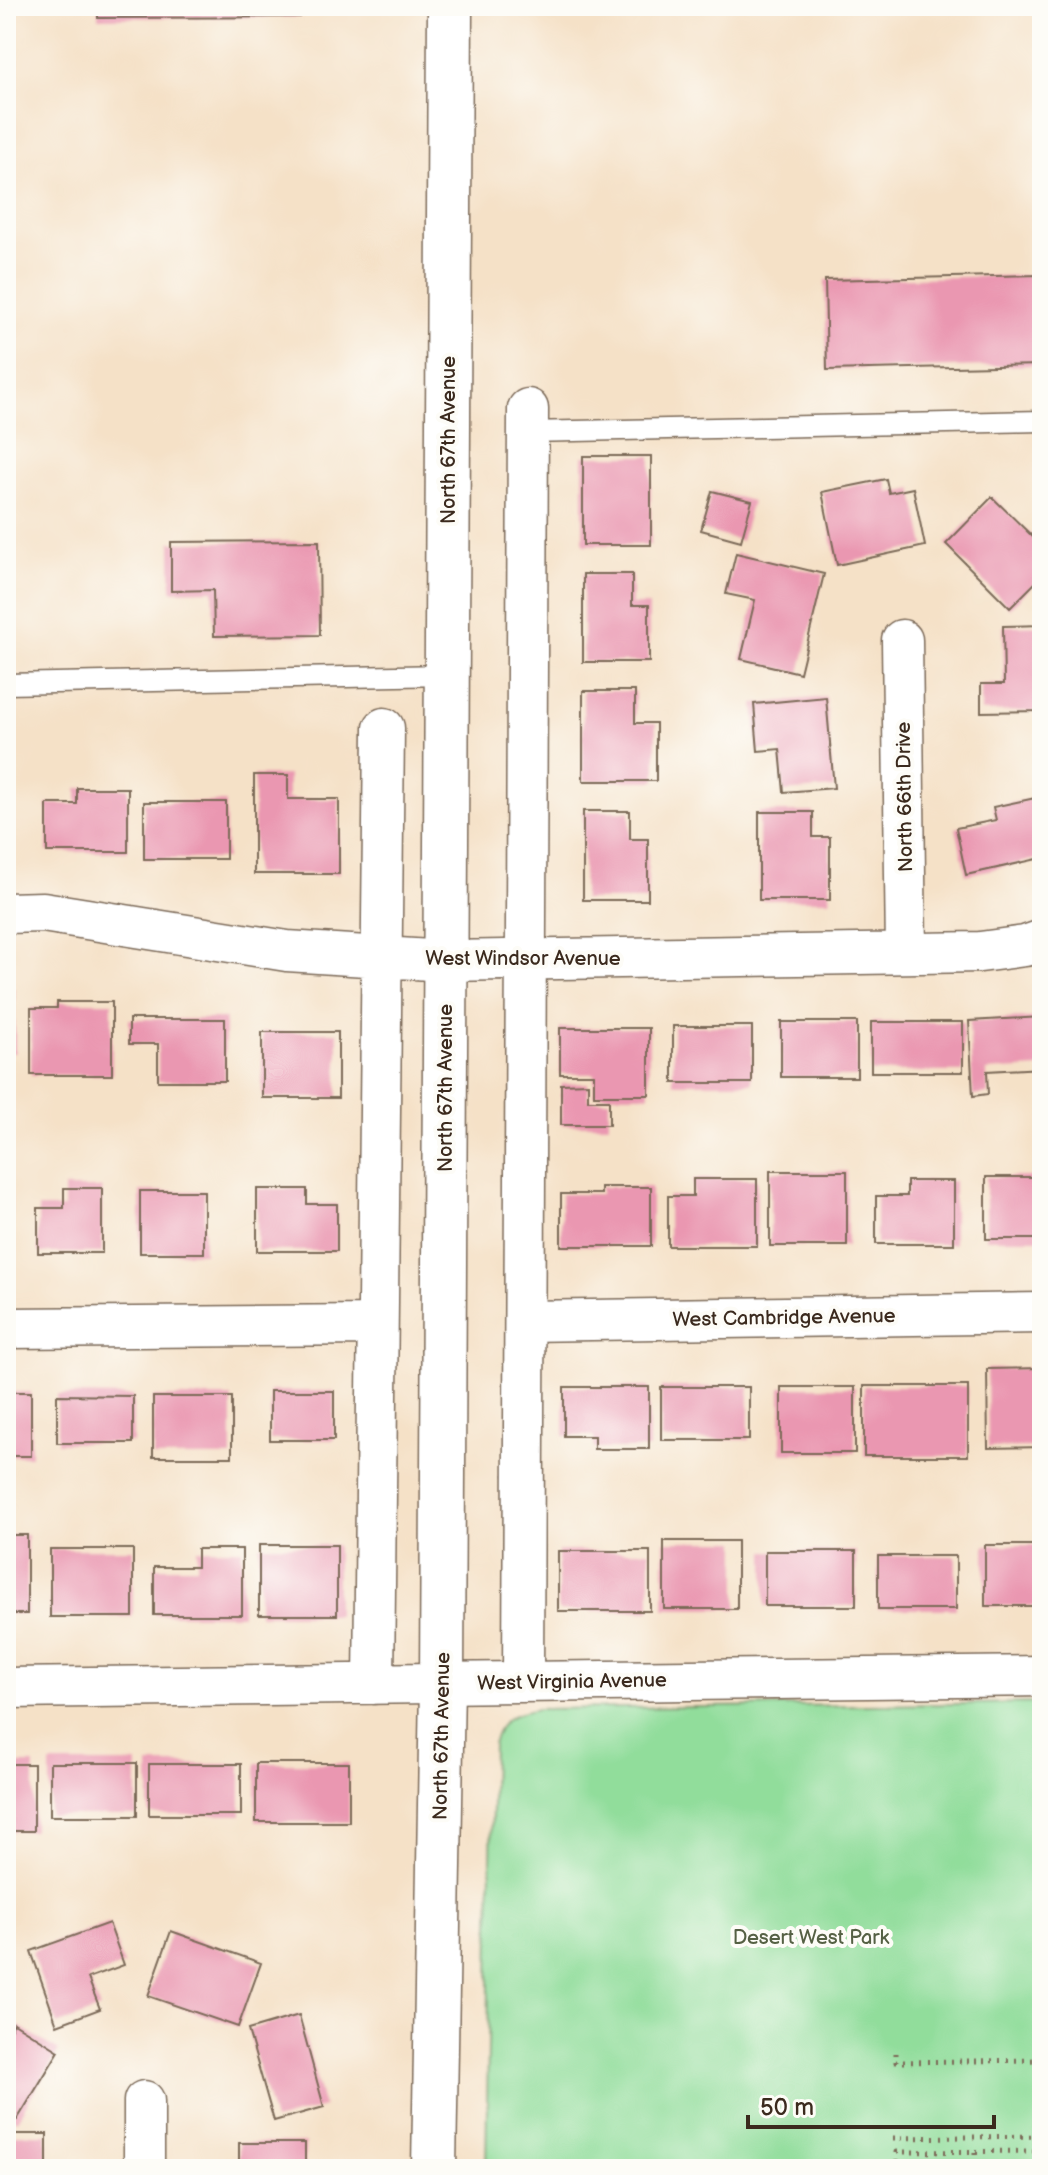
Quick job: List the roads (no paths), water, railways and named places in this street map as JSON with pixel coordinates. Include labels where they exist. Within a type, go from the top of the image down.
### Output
[{"type":"main road","name":"North 67th Avenue","points":[[434,2169],[442,1683],[450,6]]},
{"type":"street","points":[[523,1682],[528,420]]},
{"type":"street","name":"North 66th Drive","points":[[902,640],[906,953]]},
{"type":"street","points":[[374,1684],[384,728]]},
{"type":"street","name":"West Windsor Avenue","points":[[6,913],[43,912],[287,951],[446,961],[980,952],[1025,946],[1042,940]]},
{"type":"street","name":"West Cambridge Avenue","points":[[525,1321],[1042,1313]]},
{"type":"street","points":[[6,1328],[377,1325]]},
{"type":"street","name":"West Virginia Avenue","points":[[6,1688],[1042,1676]]},
{"type":"street","points":[[144,2101],[144,2169]]},
{"type":"lane","points":[[528,420],[1042,421]]},
{"type":"lane","points":[[6,684],[447,675]]},
{"type":"park label","name":"Desert West Park","points":[[811,1937]]}]
